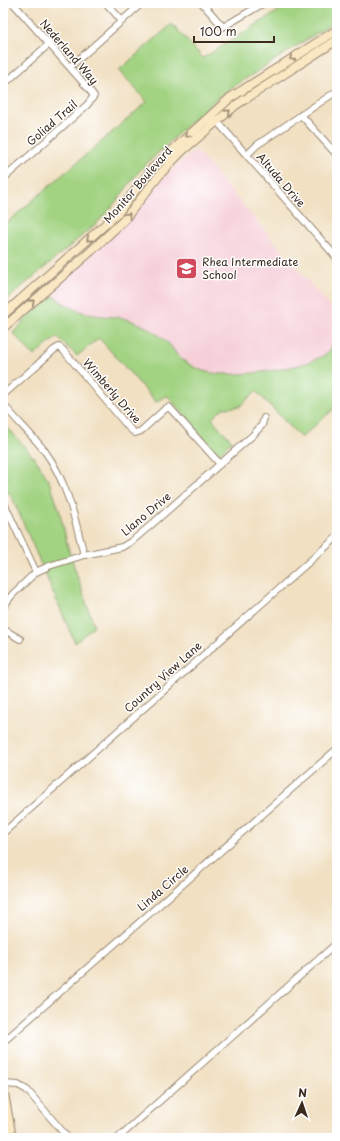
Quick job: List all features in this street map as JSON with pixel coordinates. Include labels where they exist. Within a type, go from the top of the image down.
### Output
[{"type":"street","name":"Nederland Way","points":[[13,3],[94,96]]},
{"type":"street","points":[[106,3],[122,21]]},
{"type":"street","points":[[70,67],[142,3]]},
{"type":"street","points":[[202,3],[223,27],[264,3]]},
{"type":"street","name":"Monitor Boulevard","points":[[3,328],[90,252],[124,220],[161,173],[214,118],[230,98],[337,30]]},
{"type":"street","name":"Monitor Boulevard","points":[[3,315],[118,214],[152,169],[214,118],[337,40]]},
{"type":"street","points":[[3,85],[49,44]]},
{"type":"street","points":[[247,155],[257,145],[337,91]]},
{"type":"street","name":"Goliad Trail","points":[[3,179],[87,105],[94,96]]},
{"type":"street","points":[[301,115],[337,155]]},
{"type":"street","name":"Altuda Drive","points":[[214,118],[337,258]]},
{"type":"street","name":"Wimberly Drive","points":[[3,395],[59,347],[135,433],[141,431],[169,407],[220,464]]},
{"type":"street","points":[[3,404],[44,451],[59,475],[70,501],[84,555]]},
{"type":"street","name":"Llano Drive","points":[[3,607],[12,595],[36,572],[49,566],[84,555],[122,547],[132,541],[253,435],[262,425],[264,418]]},
{"type":"street","points":[[3,501],[36,572]]},
{"type":"street","name":"Country View Lane","points":[[3,833],[337,537]]},
{"type":"street","points":[[3,629],[20,639]]},
{"type":"street","name":"Linda Circle","points":[[3,1042],[337,749]]},
{"type":"street","points":[[118,1138],[337,943]]},
{"type":"street","points":[[3,1084],[18,1085],[27,1090],[68,1138]]},
{"type":"street","points":[[3,1088],[12,1138]]},
{"type":"shaded area","name":"Rhea Intermediate School","points":[[196,150],[332,309],[337,331],[329,351],[322,357],[301,365],[265,371],[219,374],[204,371],[180,358],[168,343],[152,330],[131,320],[116,316],[94,315],[67,307],[49,293],[167,173]]},
{"type":"green space","points":[[291,3],[337,3],[337,20],[225,92],[204,109],[140,170],[111,208],[98,222],[3,303],[3,226],[147,102],[119,70],[172,24],[203,58]]},
{"type":"green space","points":[[49,293],[76,310],[95,315],[117,317],[140,324],[163,338],[185,362],[201,370],[215,373],[248,373],[286,368],[303,364],[317,359],[327,353],[332,345],[337,331],[337,406],[301,438],[256,391],[239,407],[223,408],[212,419],[232,441],[218,455],[167,395],[156,402],[99,338],[77,356],[57,337],[34,356],[13,333]]},
{"type":"green space","points":[[3,422],[37,461],[49,481],[59,509],[69,551],[94,626],[75,643],[12,497],[3,486]]},
{"type":"place","name":"Rhea Intermediate School","points":[[187,268]]}]
